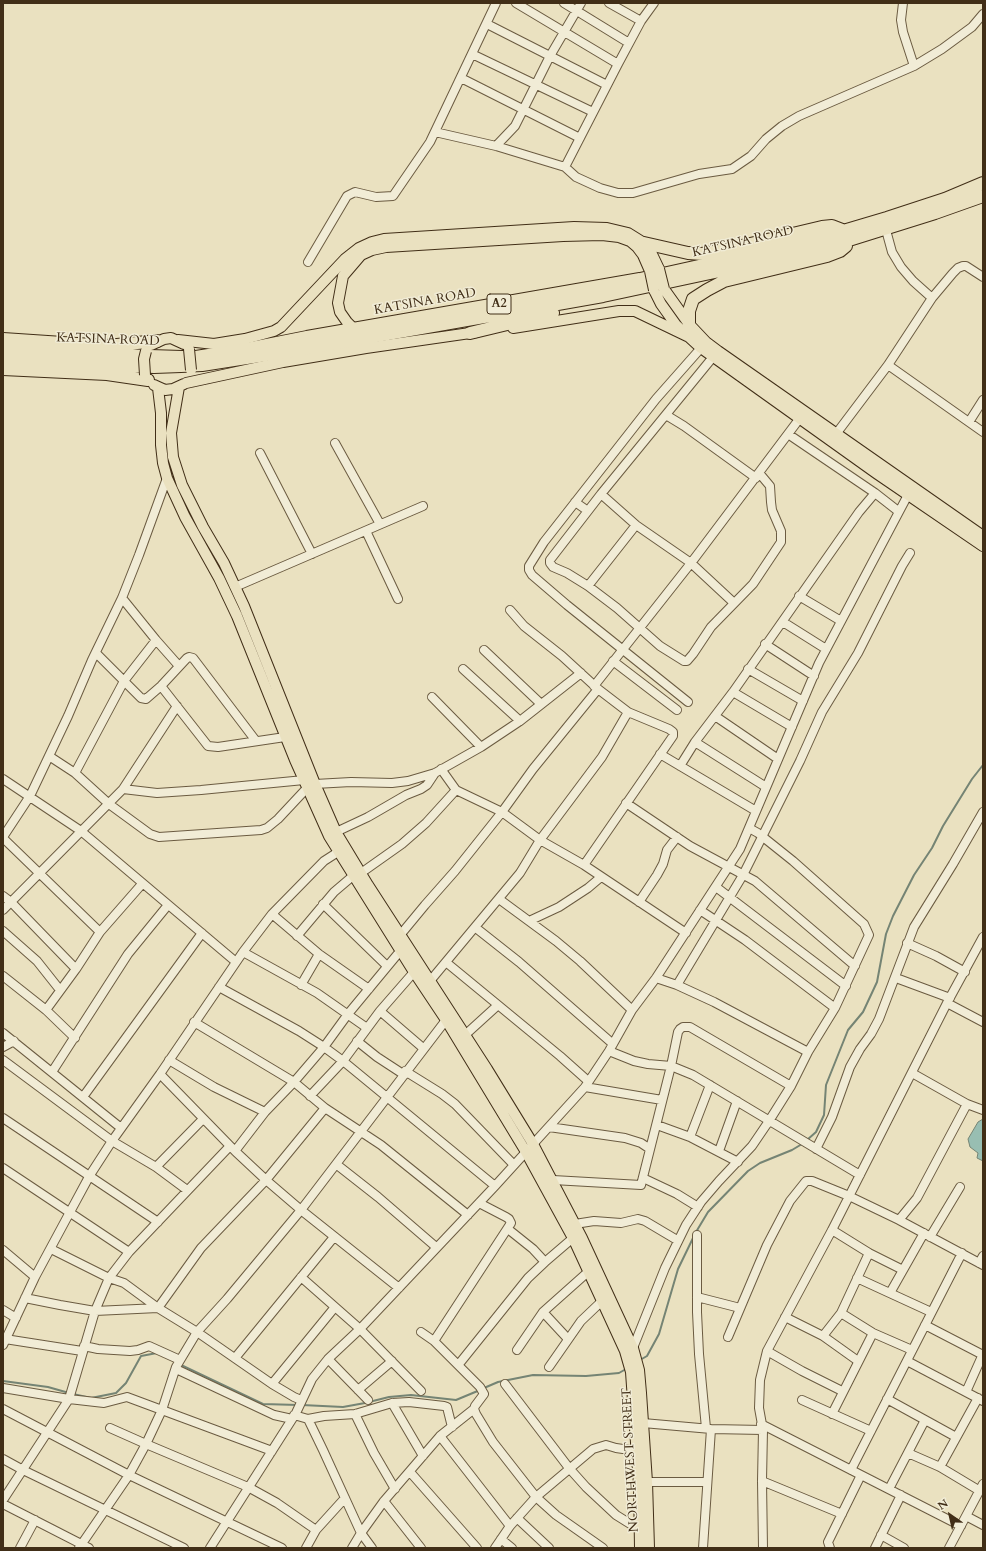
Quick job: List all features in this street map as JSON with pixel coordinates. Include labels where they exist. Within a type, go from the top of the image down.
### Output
[{"type":"highway","name":"KATSINA ROAD","points":[[3,349],[105,355],[196,356],[247,349],[640,279],[771,250],[845,231],[946,199],[983,183]]},
{"type":"highway","name":"KATSINA ROAD","points":[[3,358],[154,367],[202,365],[446,324],[635,289],[729,269],[836,244],[886,230],[983,196]]},
{"type":"highway","points":[[644,243],[688,253],[703,254],[822,227],[832,226],[845,231]]},
{"type":"highway","points":[[689,324],[689,311],[694,299],[706,290],[742,276],[827,256],[840,251],[854,239]]},
{"type":"highway","points":[[470,333],[556,312],[601,304],[622,298],[635,289]]},
{"type":"highway","points":[[3,339],[107,346],[157,341]]},
{"type":"highway","points":[[3,368],[107,374],[150,381]]},
{"type":"main road","points":[[635,1371],[632,1359],[602,1301],[573,1238],[526,1152],[446,1020],[401,950],[357,874],[285,737],[237,616],[219,578],[185,517],[167,478],[163,463],[161,445],[161,413],[144,359],[146,351],[157,341],[164,339],[214,344],[245,340],[274,331],[281,327],[345,259],[359,248],[372,242],[574,227],[614,229],[628,233],[644,243],[650,250],[659,289],[668,314],[676,325],[701,348],[800,418],[910,491],[983,536]]},
{"type":"main road","points":[[354,329],[346,322],[340,312],[338,303],[343,276],[361,256],[372,250],[386,247],[562,236],[602,235],[619,237],[630,242],[643,255],[654,270]]},
{"type":"main road","points":[[659,289],[706,342],[836,434],[983,546]]},
{"type":"main road","points":[[150,381],[165,390],[290,361],[366,348],[516,328],[619,311],[635,311],[687,336]]},
{"type":"main road","points":[[178,340],[190,349],[191,370],[190,377],[182,385],[171,433],[176,466],[182,485],[236,587],[255,633],[329,836],[338,852],[357,874],[401,934],[534,1144],[575,1224],[633,1348],[632,1359]]},
{"type":"main road","name":"NORTHWEST STREET","points":[[635,1371],[643,1423],[649,1548]]},
{"type":"main road","name":"NORTHWEST STREET","points":[[635,1371],[640,1548]]},
{"type":"street","points":[[308,262],[347,196],[355,192],[376,197],[393,196],[430,142],[496,3]]},
{"type":"street","points":[[516,3],[618,64]]},
{"type":"street","points":[[564,3],[629,43]]},
{"type":"street","points":[[496,146],[515,126],[550,56],[581,3]]},
{"type":"street","points":[[609,3],[641,22]]},
{"type":"street","points":[[565,168],[629,43],[654,3]]},
{"type":"street","points":[[903,3],[903,32],[914,66]]},
{"type":"street","points":[[434,132],[496,146],[565,168],[576,177],[600,188],[618,193],[633,193],[700,174],[732,169],[751,156],[766,139],[777,130],[799,116],[914,66],[942,49],[972,26],[983,14]]},
{"type":"street","points":[[487,24],[607,85]]},
{"type":"street","points":[[472,54],[593,112]]},
{"type":"street","points":[[461,78],[580,138]]},
{"type":"street","points":[[886,230],[892,252],[901,267],[913,281],[932,298]]},
{"type":"street","points":[[836,434],[888,365],[932,298],[960,266],[966,266],[983,277]]},
{"type":"street","points":[[688,702],[567,605],[532,575],[529,570],[531,560],[544,542],[656,399],[701,348]]},
{"type":"street","points":[[666,415],[758,476],[770,486],[772,510],[781,531],[781,542],[753,584],[711,627],[688,661],[660,646],[588,586],[567,573],[553,567],[550,560],[601,494],[713,357]]},
{"type":"street","points":[[888,365],[983,432]]},
{"type":"street","points":[[969,422],[983,400]]},
{"type":"street","points":[[401,934],[424,905],[455,871],[502,812],[533,769],[596,688],[622,649],[691,564],[800,418]]},
{"type":"street","points":[[788,434],[875,493],[898,511]]},
{"type":"street","points":[[335,443],[380,524]]},
{"type":"street","points":[[260,453],[312,554]]},
{"type":"street","points":[[100,932],[39,874],[3,837],[30,796],[122,598],[140,555],[167,478]]},
{"type":"street","points":[[210,1548],[294,1416],[312,1379],[328,1359],[360,1329],[534,1144],[586,1084],[611,1047],[632,1010],[656,978],[740,849],[826,649],[898,511],[910,491]]},
{"type":"street","points":[[680,766],[695,742],[733,692],[765,644],[783,622],[799,596],[859,512],[875,493]]},
{"type":"street","points":[[601,494],[636,524],[691,564],[734,603]]},
{"type":"street","points":[[575,502],[588,511]]},
{"type":"street","points":[[236,587],[423,506]]},
{"type":"street","points":[[588,586],[636,524]]},
{"type":"street","points":[[366,531],[398,599]]},
{"type":"street","points":[[677,985],[743,875],[763,837],[822,712],[858,653],[910,553]]},
{"type":"street","points":[[799,596],[841,621]]},
{"type":"street","points":[[122,598],[179,666]]},
{"type":"street","points":[[510,610],[528,630],[581,673],[596,688],[628,712],[673,732],[673,736],[584,865]]},
{"type":"street","points":[[783,622],[826,649]]},
{"type":"street","points":[[75,773],[124,681],[156,640]]},
{"type":"street","points":[[765,644],[814,676]]},
{"type":"street","points":[[484,650],[541,704]]},
{"type":"street","points":[[96,653],[143,699],[148,698],[189,657],[193,658],[256,741]]},
{"type":"street","points":[[613,662],[677,710]]},
{"type":"street","points":[[463,669],[520,721]]},
{"type":"street","points":[[748,669],[803,700]]},
{"type":"street","points":[[123,789],[157,793],[351,782],[377,784],[402,782],[438,771],[481,747],[520,721],[581,673]]},
{"type":"street","points":[[161,686],[208,746],[285,737]]},
{"type":"street","points":[[733,692],[792,728]]},
{"type":"street","points":[[432,697],[481,747]]},
{"type":"street","points":[[3,910],[123,789],[177,706]]},
{"type":"street","points":[[430,982],[520,873],[540,840],[602,757],[628,712]]},
{"type":"street","points":[[715,716],[778,759]]},
{"type":"street","points":[[695,742],[766,786]]},
{"type":"street","points":[[660,754],[756,811]]},
{"type":"street","points":[[49,756],[75,773],[109,804],[150,834],[159,837],[261,830],[272,824],[309,784]]},
{"type":"street","points":[[438,771],[456,790],[502,812],[540,840],[584,865],[686,933]]},
{"type":"street","points":[[336,832],[368,817],[406,795],[421,789],[427,785],[438,771]]},
{"type":"street","points":[[3,779],[81,831],[236,962]]},
{"type":"street","points":[[402,782],[406,795]]},
{"type":"street","points":[[297,936],[334,892],[357,874],[402,844],[426,823],[456,790]]},
{"type":"street","points":[[626,803],[677,837],[755,881],[855,966]]},
{"type":"street","points":[[810,1145],[830,1122],[850,1067],[879,1019],[919,917],[954,864],[983,812]]},
{"type":"street","points":[[633,1348],[677,1240],[698,1207],[719,1180],[752,1146],[769,1121],[835,1008],[869,935],[864,924],[793,861],[763,837],[749,828]]},
{"type":"street","points":[[639,902],[657,876],[663,864],[667,850],[677,837]]},
{"type":"street","points":[[338,852],[324,861],[272,914],[243,952],[160,1074],[112,1140],[90,1175],[35,1277],[4,1342],[83,1349],[130,1351],[149,1346],[178,1364],[274,1415],[294,1416],[308,1419],[324,1416],[356,1414],[392,1403],[409,1402],[447,1407],[452,1427]]},
{"type":"street","points":[[529,921],[559,907],[588,888],[601,877]]},
{"type":"street","points":[[46,1010],[76,969],[100,932],[142,884]]},
{"type":"street","points":[[716,887],[846,986]]},
{"type":"street","points":[[3,896],[11,902],[76,969]]},
{"type":"street","points":[[499,899],[580,961],[632,1010]]},
{"type":"street","points":[[323,904],[387,966]]},
{"type":"street","points":[[52,1072],[128,954],[168,905]]},
{"type":"street","points":[[700,910],[745,940],[835,1008]]},
{"type":"street","points":[[272,914],[319,954],[369,989]]},
{"type":"street","points":[[476,928],[519,962],[611,1047],[634,1061],[671,1066],[710,1085],[860,1175]]},
{"type":"street","points":[[3,931],[37,962],[60,990]]},
{"type":"street","points":[[83,1098],[202,933]]},
{"type":"street","points":[[763,1548],[762,1427],[759,1408],[760,1380],[767,1351],[832,1230],[948,1001],[965,972],[983,936]]},
{"type":"street","points":[[908,943],[965,972]]},
{"type":"street","points":[[3,1500],[49,1432],[69,1399],[95,1310],[109,1278],[129,1252],[187,1190],[232,1148],[294,1082],[324,1047],[348,1014],[401,950]]},
{"type":"street","points":[[243,952],[318,993],[367,1028]]},
{"type":"street","points":[[301,985],[319,954]]},
{"type":"street","points":[[447,963],[560,1056],[586,1084],[662,1100]]},
{"type":"street","points":[[310,1096],[343,1061],[380,1011],[414,972]]},
{"type":"street","points":[[3,976],[46,1010],[75,1038]]},
{"type":"street","points":[[656,978],[677,985],[714,1002],[808,1052]]},
{"type":"street","points":[[896,978],[948,1001],[983,1022]]},
{"type":"street","points":[[219,987],[299,1031],[324,1047],[495,1186]]},
{"type":"street","points":[[465,1035],[498,1005]]},
{"type":"street","points":[[380,1011],[424,1048]]},
{"type":"street","points":[[3,1504],[83,1547],[129,1475],[146,1444],[162,1410],[178,1364],[197,1332],[227,1299],[301,1210],[404,1073],[446,1020]]},
{"type":"street","points":[[194,1022],[294,1082],[325,1108],[359,1132],[381,1145],[468,1215]]},
{"type":"street","points":[[553,1180],[641,1185],[657,1125],[678,1032],[683,1027],[690,1027],[790,1086]]},
{"type":"street","points":[[3,1033],[121,1128]]},
{"type":"street","points":[[3,1047],[14,1041]]},
{"type":"street","points":[[357,1041],[404,1073],[442,1094],[455,1104],[514,1165]]},
{"type":"street","points":[[3,1060],[112,1140],[156,1167],[187,1190]]},
{"type":"street","points":[[169,1060],[214,1087],[265,1112]]},
{"type":"street","points":[[912,1073],[967,1104],[983,1110]]},
{"type":"street","points":[[160,1074],[203,1119],[266,1180],[334,1237],[399,1288]]},
{"type":"street","points":[[690,1137],[710,1085]]},
{"type":"street","points":[[719,1151],[737,1101]]},
{"type":"street","points":[[899,1220],[917,1198],[967,1104]]},
{"type":"street","points":[[158,1308],[201,1248],[266,1180],[325,1108]]},
{"type":"street","points":[[3,1118],[158,1222]]},
{"type":"street","points":[[156,1167],[203,1119]]},
{"type":"street","points":[[657,1125],[690,1137],[738,1162]]},
{"type":"street","points":[[549,1127],[625,1138],[641,1143],[650,1149]]},
{"type":"street","points":[[336,1164],[378,1197],[436,1248]]},
{"type":"street","points":[[3,1168],[129,1252]]},
{"type":"street","points":[[643,1178],[677,1194],[698,1207]]},
{"type":"street","points":[[728,1336],[767,1245],[790,1201],[804,1183],[809,1180],[849,1196],[962,1253],[982,1261]]},
{"type":"street","points":[[890,1293],[903,1270],[960,1187]]},
{"type":"street","points":[[434,1341],[512,1223],[510,1219],[479,1203]]},
{"type":"street","points":[[575,1224],[594,1221],[621,1223],[638,1219],[645,1221],[677,1240]]},
{"type":"street","points":[[508,1229],[533,1249],[545,1262]]},
{"type":"street","points":[[832,1230],[903,1270]]},
{"type":"street","points":[[697,1235],[699,1354],[709,1429],[703,1548]]},
{"type":"street","points":[[235,1358],[334,1237]]},
{"type":"street","points":[[459,1364],[528,1278],[573,1238]]},
{"type":"street","points":[[51,1249],[109,1278],[124,1283],[158,1308],[197,1332],[272,1384],[301,1401]]},
{"type":"street","points":[[3,1250],[35,1277]]},
{"type":"street","points":[[823,1336],[840,1313],[869,1252]]},
{"type":"street","points":[[851,1470],[962,1253]]},
{"type":"street","points":[[517,1350],[543,1312],[589,1271]]},
{"type":"street","points":[[301,1278],[360,1329],[421,1391]]},
{"type":"street","points":[[857,1278],[931,1312]]},
{"type":"street","points":[[697,1297],[740,1308]]},
{"type":"street","points":[[25,1298],[95,1310],[158,1308]]},
{"type":"street","points":[[549,1367],[581,1321],[602,1301]]},
{"type":"street","points":[[272,1384],[335,1307]]},
{"type":"street","points":[[3,1310],[16,1318]]},
{"type":"street","points":[[543,1312],[568,1339]]},
{"type":"street","points":[[840,1313],[873,1333],[912,1350]]},
{"type":"street","points":[[785,1316],[823,1336],[858,1361]]},
{"type":"street","points":[[925,1325],[983,1354],[966,1392]]},
{"type":"street","points":[[352,1548],[360,1533],[384,1501],[440,1436],[474,1409],[483,1397],[482,1390],[459,1364],[434,1341],[421,1332]]},
{"type":"street","points":[[832,1414],[842,1391],[873,1333]]},
{"type":"street","points":[[767,1351],[842,1391]]},
{"type":"street","points":[[328,1359],[368,1400]]},
{"type":"street","points":[[907,1361],[980,1400],[956,1436],[940,1467]]},
{"type":"street","points":[[358,1390],[392,1362]]},
{"type":"street","points":[[505,1384],[569,1468],[602,1502],[627,1523],[640,1530]]},
{"type":"street","points":[[3,1388],[104,1403],[127,1397],[272,1451]]},
{"type":"street","points":[[887,1399],[956,1436]]},
{"type":"street","points":[[802,1400],[871,1431]]},
{"type":"street","points":[[392,1403],[423,1456]]},
{"type":"street","points":[[3,1409],[129,1475],[282,1548]]},
{"type":"street","points":[[474,1409],[493,1442],[536,1497],[556,1516],[603,1548]]},
{"type":"street","points":[[356,1414],[374,1454],[395,1489]]},
{"type":"street","points":[[308,1419],[324,1450],[360,1533],[372,1548]]},
{"type":"street","points":[[889,1489],[925,1420]]},
{"type":"street","points":[[643,1423],[709,1429],[762,1427],[961,1526]]},
{"type":"street","points":[[110,1428],[248,1488],[289,1511],[316,1530]]},
{"type":"street","points":[[440,1436],[510,1526]]},
{"type":"street","points":[[495,1548],[510,1526],[536,1497],[593,1449],[606,1445],[637,1451]]},
{"type":"street","points":[[908,1453],[940,1467],[981,1488],[949,1548]]},
{"type":"street","points":[[3,1458],[23,1470],[184,1548]]},
{"type":"street","points":[[410,1472],[477,1548]]},
{"type":"street","points":[[830,1548],[828,1542],[861,1476]]},
{"type":"street","points":[[762,1481],[842,1514]]},
{"type":"street","points":[[647,1482],[707,1482]]},
{"type":"street","points":[[875,1548],[901,1495]]},
{"type":"street","points":[[306,1548],[316,1530],[345,1498]]},
{"type":"street","points":[[384,1501],[421,1548]]},
{"type":"street","points":[[966,1516],[983,1525]]},
{"type":"street","points":[[517,1518],[549,1548]]},
{"type":"street","points":[[20,1548],[35,1520]]},
{"type":"street","points":[[881,1535],[903,1548]]},
{"type":"street","points":[[501,1538],[512,1548]]},
{"type":"water","points":[[983,1119],[983,1161],[977,1158],[978,1153],[970,1147],[968,1139],[978,1122]]},
{"type":"waterway","points":[[807,1140],[816,1132],[824,1115],[826,1085],[848,1030],[863,1012],[877,982],[886,934],[893,916],[914,875],[932,848],[943,826],[972,779],[983,765]]},
{"type":"waterway","points":[[696,1232],[708,1212],[748,1171],[760,1163],[792,1150],[802,1144]]},
{"type":"waterway","points":[[640,1360],[647,1356],[659,1334],[678,1269],[694,1236]]},
{"type":"waterway","points":[[73,1394],[91,1398],[116,1393],[126,1383],[141,1356],[157,1353]]},
{"type":"waterway","points":[[181,1365],[263,1404],[298,1405]]},
{"type":"waterway","points":[[484,1388],[498,1382],[533,1375],[586,1376],[619,1373],[626,1369]]},
{"type":"waterway","points":[[3,1381],[48,1387],[69,1393]]},
{"type":"waterway","points":[[302,1405],[343,1407],[389,1397],[411,1395],[456,1400],[480,1390]]}]
